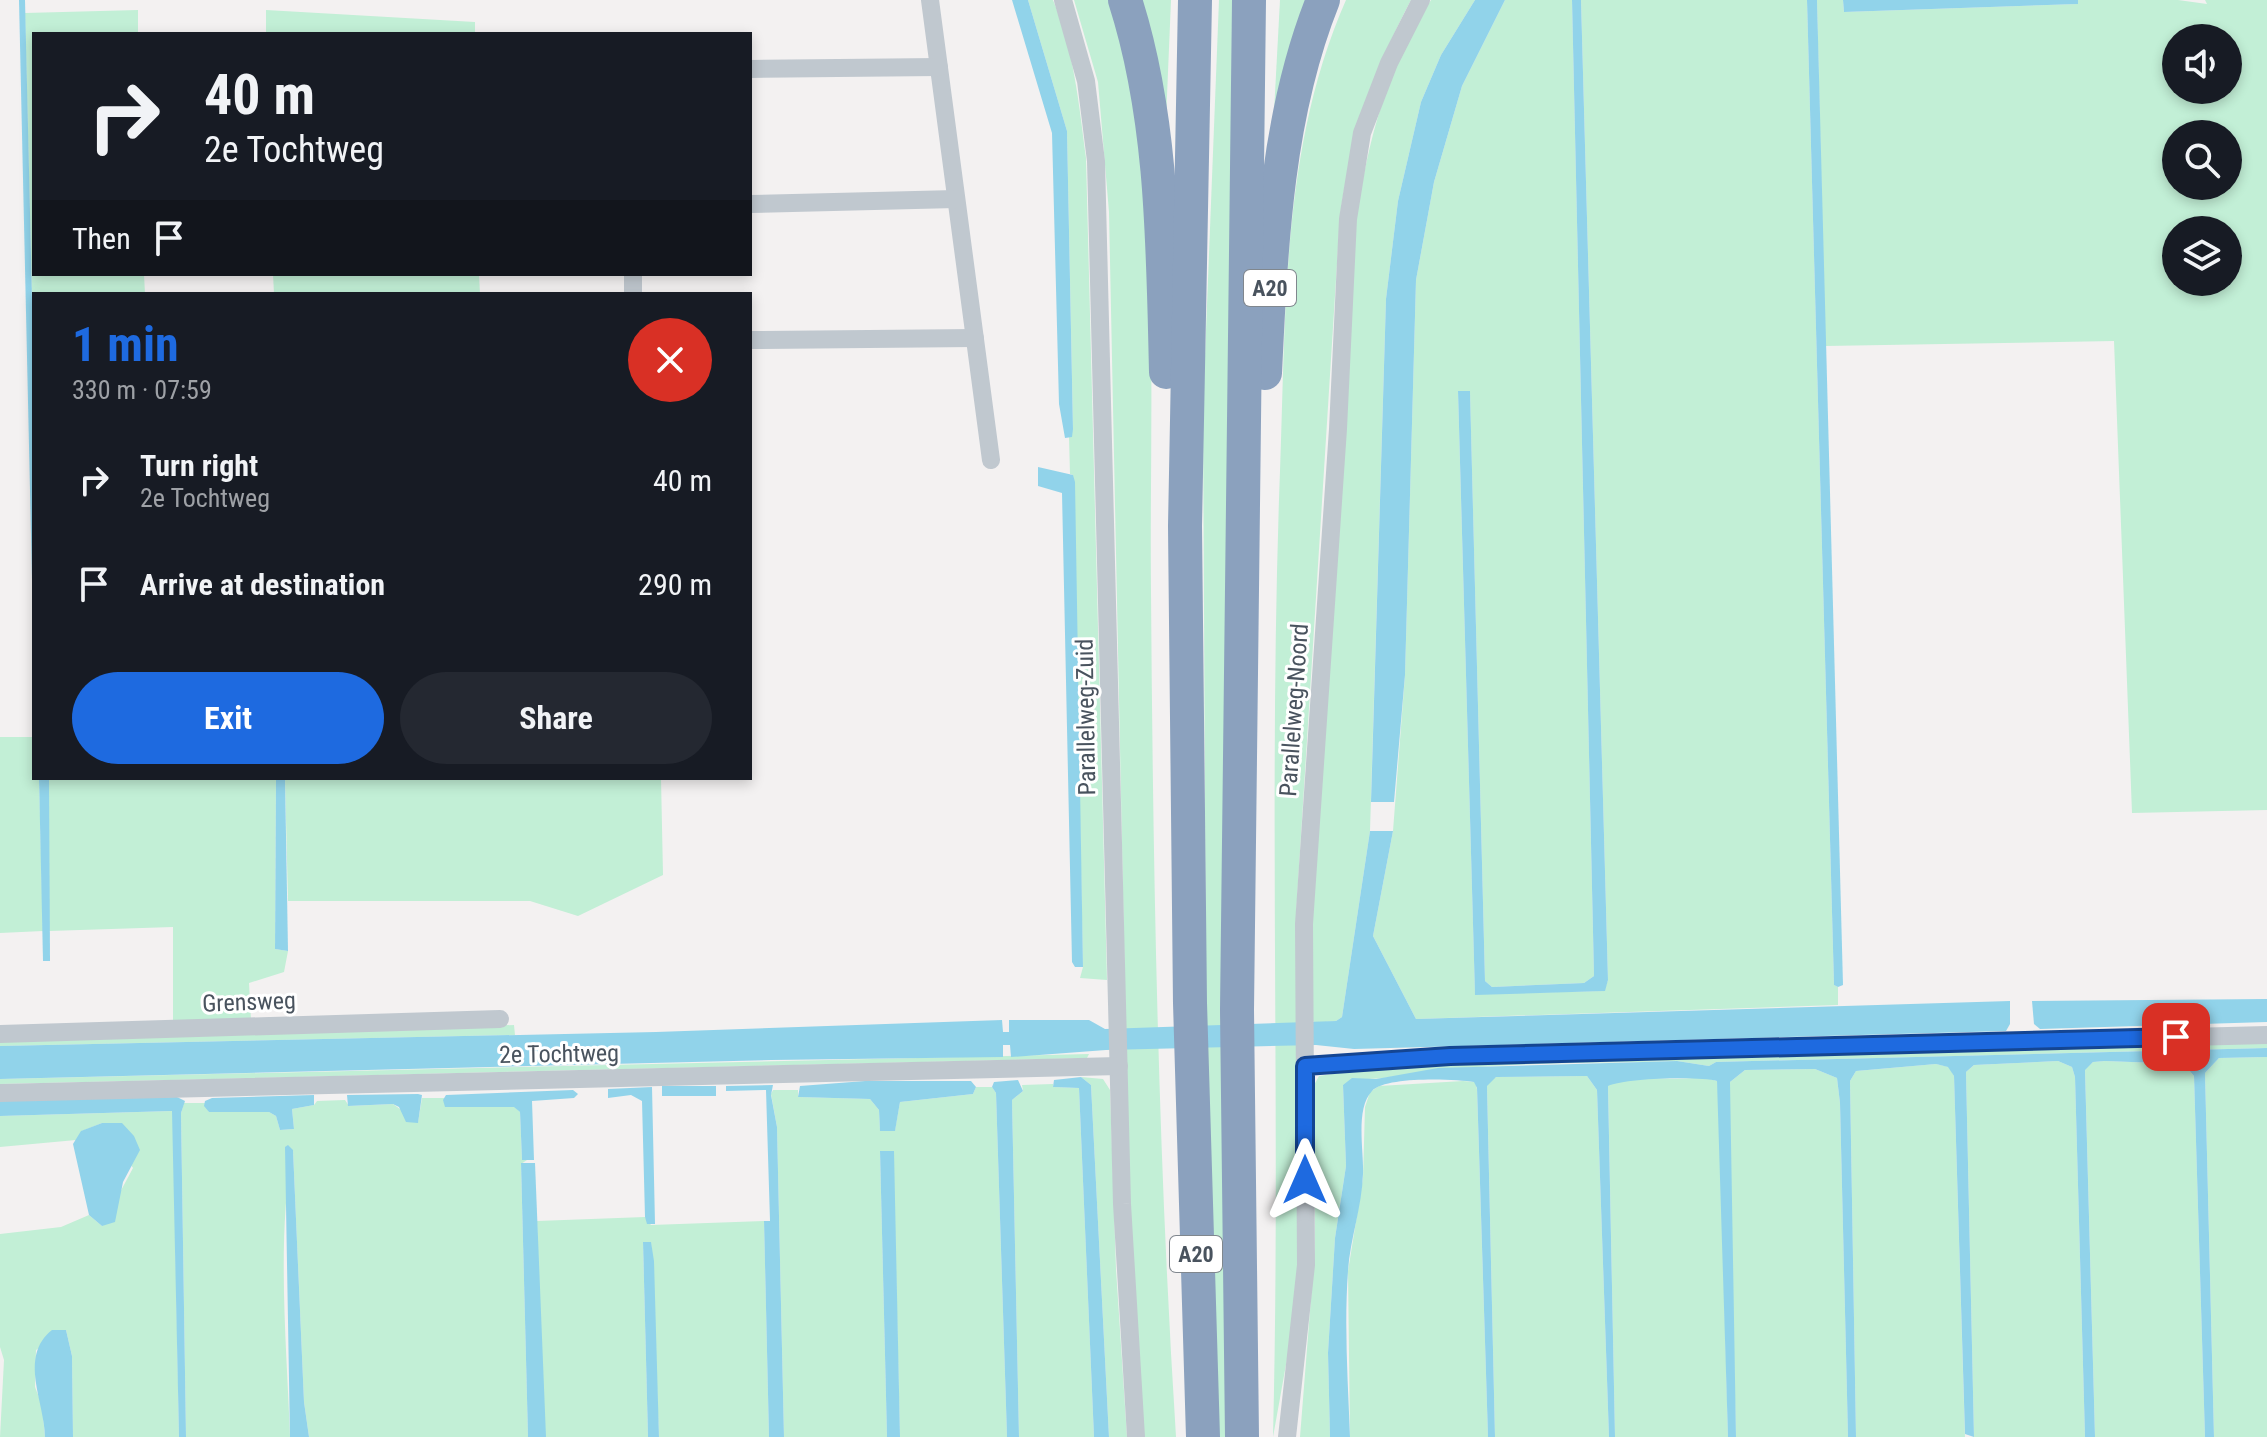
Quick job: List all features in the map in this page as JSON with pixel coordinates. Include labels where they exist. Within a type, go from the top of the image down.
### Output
[{"type":"highway","name":"A20","points":[[1125,0],[1141,49],[1163,231],[1168,482],[1185,526]]},
{"type":"highway","name":"A20","points":[[1195,0],[1185,526],[1190,1003],[1203,1437]]},
{"type":"highway","name":"A20","points":[[1242,1437],[1237,1010],[1249,0]]},
{"type":"highway","name":"A20","points":[[1240,578],[1257,540],[1275,229],[1293,87],[1323,0]]},
{"type":"street","points":[[930,0],[991,460]]},
{"type":"street","name":"Parallelweg-Zuid","points":[[1063,0],[1086,81],[1096,161],[1122,1204],[1136,1437]]},
{"type":"street","name":"Parallelweg-Noord","points":[[1287,1437],[1306,1265],[1304,924],[1338,429],[1348,219],[1362,133],[1389,63],[1421,0]]},
{"type":"street","points":[[752,69],[939,67]]},
{"type":"street","points":[[752,204],[956,199]]},
{"type":"street","points":[[752,340],[975,338]]},
{"type":"street","name":"Grensweg","points":[[0,1034],[500,1019]]},
{"type":"street","points":[[1304,1059],[2267,1035]]},
{"type":"street","name":"2e Tochtweg","points":[[0,1093],[1119,1061]]},
{"type":"green space","points":[[1028,0],[1053,0],[1060,19],[1075,78],[1086,158],[1107,980],[1080,978],[1083,967],[1073,475],[1070,474],[1069,437],[1073,428],[1067,131]]},
{"type":"green space","points":[[1074,0],[1114,0],[1130,72],[1147,219],[1158,1014],[1176,1437],[1144,1437],[1130,1234],[1109,212],[1098,82]]},
{"type":"green space","points":[[1137,0],[1171,0],[1166,120]]},
{"type":"green space","points":[[1219,0],[1232,0],[1227,1437],[1216,1437],[1206,1008],[1203,407]]},
{"type":"green space","points":[[1280,0],[1318,0],[1272,149]]},
{"type":"green space","points":[[1346,0],[1411,0],[1386,52],[1366,105],[1340,216],[1296,915],[1298,1256],[1294,1320],[1273,1437],[1275,712],[1286,292],[1298,172],[1309,114],[1325,56]]},
{"type":"green space","points":[[1431,0],[1475,0],[1441,55],[1421,102],[1398,201],[1386,299],[1370,831],[1342,1017],[1336,1021],[1315,1023],[1311,1019],[1311,924],[1356,219],[1382,105],[1402,52]]},
{"type":"green space","points":[[1505,0],[1572,0],[1594,976],[1584,983],[1492,987],[1485,981],[1470,392],[1458,392],[1475,994],[1604,991],[1608,980],[1581,0],[1807,0],[1834,985],[1838,987],[1838,1005],[1416,1019],[1373,936],[1393,831],[1405,675],[1416,280],[1434,182],[1462,86]]},
{"type":"green space","points":[[1817,0],[1843,0],[1844,12],[2078,4],[2078,0],[2178,0],[2207,4],[2205,0],[2267,0],[2267,810],[2132,813],[2114,341],[1825,346]]},
{"type":"green space","points":[[138,10],[138,32],[32,32],[32,276],[144,276],[145,292],[32,292],[32,301],[25,13]]},
{"type":"green space","points":[[266,10],[475,22],[475,32],[266,32]]},
{"type":"green space","points":[[273,276],[479,276],[480,292],[274,292]]},
{"type":"green space","points":[[0,737],[32,737],[32,780],[39,780],[43,931],[0,933]]},
{"type":"green space","points":[[49,780],[276,780],[275,949],[288,951],[284,972],[249,983],[251,1020],[173,1023],[173,927],[49,931]]},
{"type":"green space","points":[[285,780],[661,780],[663,875],[578,916],[530,901],[288,901]]},
{"type":"green space","points":[[514,1025],[515,1035],[0,1046],[0,1038]]},
{"type":"green space","points":[[2267,1039],[2267,1048],[1716,1062],[1709,1066],[1677,1061],[1497,1066],[1349,1082],[1343,1085],[1346,1166],[1335,1238],[1328,1353],[1330,1437],[1300,1437],[1315,1248],[1314,1085],[1319,1076],[1423,1060]]},
{"type":"green space","points":[[1089,1054],[1087,1058],[0,1084],[0,1079]]},
{"type":"green space","points":[[2267,1057],[2267,1437],[2214,1437],[2205,1073],[2219,1058]]},
{"type":"green space","points":[[2058,1061],[2072,1067],[2075,1077],[2085,1437],[1974,1437],[1966,1072],[1974,1065]]},
{"type":"green space","points":[[2093,1062],[2184,1064],[2194,1076],[2205,1437],[2095,1437],[2085,1069]]},
{"type":"green space","points":[[1936,1064],[1949,1067],[1954,1076],[1965,1437],[1856,1437],[1850,1081],[1856,1071]]},
{"type":"green space","points":[[1815,1069],[1837,1078],[1840,1103],[1848,1437],[1736,1437],[1727,1097],[1730,1082],[1745,1070]]},
{"type":"green space","points":[[1587,1076],[1597,1090],[1609,1437],[1495,1437],[1487,1086],[1489,1080],[1496,1077]]},
{"type":"green space","points":[[1081,1077],[1103,1079],[1110,1090],[1116,1269],[1127,1437],[1109,1437],[1091,1085]]},
{"type":"green space","points":[[1703,1077],[1717,1081],[1719,1095],[1728,1437],[1615,1437],[1608,1085],[1631,1079]]},
{"type":"green space","points":[[1475,1082],[1477,1089],[1488,1437],[1350,1437],[1348,1271],[1363,1178],[1365,1107],[1370,1092],[1379,1086]]},
{"type":"green space","points":[[1053,1084],[1053,1087],[1079,1088],[1094,1437],[1019,1437],[1012,1100],[1023,1091],[1022,1085]]},
{"type":"green space","points":[[976,1087],[992,1087],[996,1093],[1007,1437],[900,1437],[893,1151],[880,1151],[887,1437],[784,1437],[777,1127],[771,1094],[773,1090],[798,1090],[798,1097],[870,1099],[879,1110],[880,1130],[895,1130],[900,1102],[973,1094]]},
{"type":"green space","points":[[422,1098],[445,1098],[446,1107],[514,1106],[520,1112],[522,1160],[527,1160],[521,1164],[528,1437],[309,1437],[304,1402],[293,1150],[284,1255],[290,1437],[186,1437],[181,1113],[184,1103],[205,1103],[209,1112],[269,1112],[276,1116],[280,1130],[294,1129],[292,1109],[314,1105],[317,1101],[345,1100],[349,1106],[393,1104],[418,1122]]},
{"type":"green space","points":[[173,1111],[179,1437],[73,1437],[72,1356],[66,1330],[36,1350],[35,1387],[42,1405],[45,1437],[0,1437],[4,1360],[0,1347],[0,1234],[61,1227],[89,1215],[102,1226],[133,1168],[102,1123],[82,1131],[76,1140],[0,1147],[0,1116]]},
{"type":"green space","points":[[645,1217],[651,1225],[764,1221],[769,1437],[659,1437],[651,1242],[643,1243],[648,1437],[542,1437],[537,1221]]},
{"type":"water","points":[[19,0],[25,0],[32,298],[32,580]]},
{"type":"water","points":[[1012,0],[1028,0],[1067,131],[1073,429],[1072,437],[1065,438],[1059,404],[1052,133]]},
{"type":"water","points":[[1475,0],[1505,0],[1462,86],[1434,182],[1416,280],[1405,675],[1394,802],[1371,802],[1386,299],[1398,201],[1421,102],[1441,55]]},
{"type":"water","points":[[1572,0],[1581,0],[1608,980],[1605,991],[1475,995],[1458,391],[1470,391],[1485,981],[1492,987],[1584,983],[1594,976]]},
{"type":"water","points":[[1807,0],[1817,0],[1843,985],[1838,987],[1834,985]]},
{"type":"water","points":[[1843,0],[2078,0],[2078,4],[1844,12]]},
{"type":"water","points":[[1038,467],[1073,475],[1075,482],[1083,967],[1075,967],[1072,962],[1062,493],[1038,486]]},
{"type":"water","points":[[39,780],[49,780],[50,961],[43,961]]},
{"type":"water","points":[[276,780],[285,780],[288,951],[275,949]]},
{"type":"water","points":[[1370,831],[1393,831],[1373,936],[1416,1019],[2010,1001],[2010,1024],[2006,1031],[1354,1049],[1316,1045],[1106,1050],[1011,1057],[1010,1045],[1003,1045],[1003,1057],[0,1079],[0,1046],[656,1032],[1002,1020],[1003,1032],[1009,1032],[1009,1020],[1089,1020],[1105,1029],[1336,1021],[1342,1017]]},
{"type":"water","points":[[2267,999],[2267,1022],[2040,1029],[2034,1024],[2032,1001]]},
{"type":"water","points":[[2267,1048],[2267,1057],[2219,1058],[2205,1073],[2214,1437],[2205,1437],[2194,1076],[2184,1064],[2105,1061],[2093,1062],[2085,1070],[2095,1437],[2085,1437],[2075,1077],[2072,1067],[2058,1061],[1974,1065],[1966,1072],[1974,1437],[1965,1434],[1954,1076],[1948,1067],[1936,1064],[1856,1071],[1850,1081],[1856,1437],[1848,1437],[1840,1103],[1837,1078],[1815,1069],[1745,1070],[1730,1082],[1736,1437],[1728,1437],[1717,1081],[1662,1079],[1608,1086],[1615,1437],[1609,1437],[1597,1090],[1587,1076],[1496,1077],[1487,1086],[1495,1437],[1488,1437],[1477,1088],[1474,1082],[1421,1080],[1391,1083],[1372,1091],[1362,1119],[1362,1186],[1348,1271],[1346,1333],[1350,1437],[1330,1437],[1328,1353],[1335,1238],[1346,1166],[1343,1085],[1352,1078],[1376,1079],[1438,1068],[1677,1061],[1709,1066],[1716,1062]]},
{"type":"water","points":[[1081,1077],[1091,1085],[1109,1437],[1094,1437],[1079,1088],[1053,1087],[1054,1080]]},
{"type":"water","points":[[1018,1080],[1023,1091],[1012,1100],[1019,1437],[1007,1437],[996,1093],[992,1087],[994,1082]]},
{"type":"water","points":[[865,1081],[971,1081],[976,1087],[973,1094],[900,1102],[895,1131],[880,1131],[879,1110],[870,1099],[798,1097],[800,1086]]},
{"type":"water","points":[[773,1085],[771,1095],[777,1127],[784,1437],[769,1437],[764,1221],[770,1221],[766,1090],[726,1091],[726,1086]]},
{"type":"water","points":[[662,1086],[716,1086],[716,1096],[662,1096]]},
{"type":"water","points":[[652,1087],[655,1224],[647,1224],[642,1101],[631,1095],[608,1098],[608,1089]]},
{"type":"water","points":[[573,1090],[578,1094],[574,1098],[532,1101],[534,1160],[522,1160],[520,1112],[514,1107],[445,1107],[443,1100],[446,1095]]},
{"type":"water","points":[[314,1095],[314,1105],[292,1109],[294,1129],[280,1130],[276,1116],[269,1112],[209,1112],[204,1106],[205,1101],[212,1098]]},
{"type":"water","points":[[347,1095],[422,1095],[418,1123],[406,1122],[399,1107],[393,1104],[348,1106]]},
{"type":"water","points":[[177,1097],[185,1101],[181,1113],[186,1437],[179,1437],[172,1111],[0,1116],[0,1100]]},
{"type":"water","points":[[102,1123],[122,1123],[134,1136],[140,1150],[123,1182],[115,1222],[102,1226],[89,1215],[73,1144],[81,1131]]},
{"type":"water","points":[[288,1145],[293,1150],[304,1402],[309,1437],[290,1437],[285,1147]]},
{"type":"water","points":[[880,1151],[894,1151],[900,1437],[887,1437]]},
{"type":"water","points":[[521,1163],[535,1163],[546,1437],[528,1437]]},
{"type":"water","points":[[643,1242],[651,1242],[654,1261],[659,1437],[648,1437]]},
{"type":"water","points":[[52,1330],[66,1330],[72,1356],[73,1437],[45,1437],[35,1366],[42,1341]]},
{"type":"route","points":[[1305,1180],[1305,1066],[1450,1056],[2176,1037]]}]
